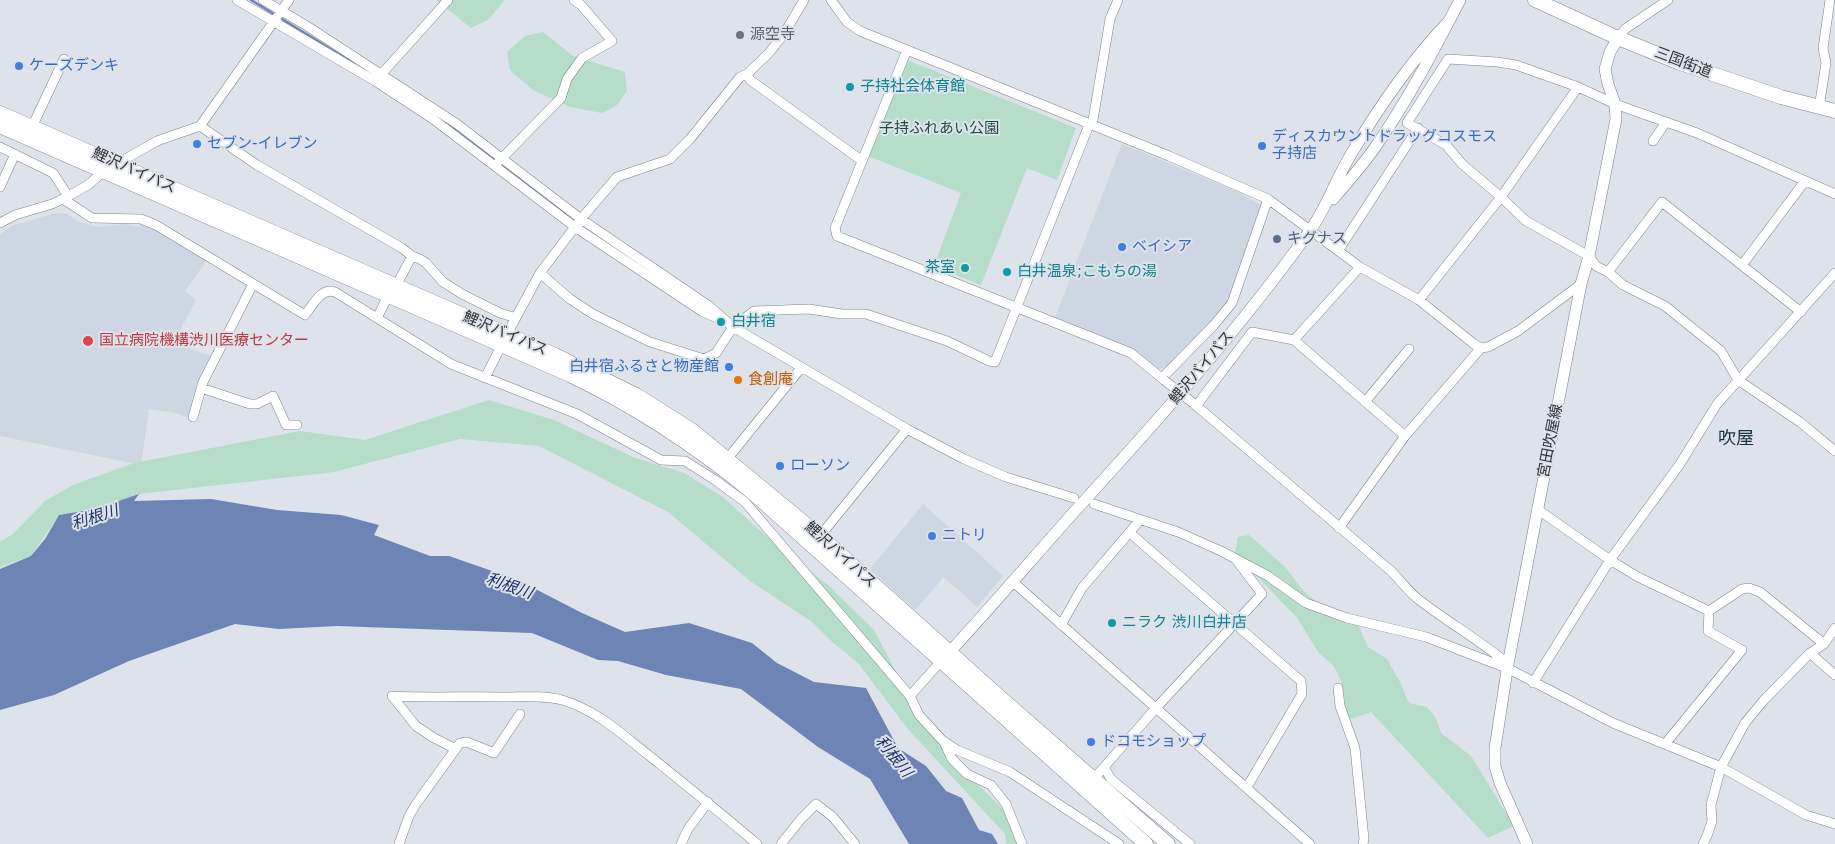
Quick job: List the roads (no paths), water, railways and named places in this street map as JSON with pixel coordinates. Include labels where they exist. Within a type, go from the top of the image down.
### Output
[{"type":"highway","name":"三国街道","points":[[1536,0],[1618,38],[1718,77],[1819,108],[1835,111]]},
{"type":"highway","name":"鯉沢バイパス","points":[[0,112],[392,291]]},
{"type":"highway","name":"鯉沢バイパス","points":[[0,126],[504,340],[629,405],[702,452],[724,463],[820,536],[945,656]]},
{"type":"highway","name":"鯉沢バイパス","points":[[724,463],[761,499],[945,656],[1089,784],[1168,844]]},
{"type":"highway","name":"鯉沢バイパス","points":[[1089,784],[1146,844]]},
{"type":"main road","name":"鯉沢バイパス","points":[[945,656],[1196,376],[1255,304],[1324,210],[1376,147],[1433,53],[1460,0]]},
{"type":"main road","name":"鯉沢バイパス","points":[[1324,210],[1350,155],[1388,97],[1428,42],[1449,21]]},
{"type":"main road","name":"宮田吹屋線","points":[[1527,844],[1500,783],[1495,766],[1497,731],[1537,509],[1581,284],[1589,256],[1616,119],[1616,104],[1608,84],[1605,69],[1610,52],[1618,38]]},
{"type":"street","points":[[237,0],[279,16],[378,78],[457,124],[498,162],[577,223],[685,289],[709,306],[733,327],[801,368],[907,429],[964,459],[1006,478],[1074,498]]},
{"type":"street","points":[[263,0],[279,16],[378,78]]},
{"type":"street","points":[[0,223],[15,215],[52,204],[88,185],[104,171],[157,141],[200,126],[290,0]]},
{"type":"street","points":[[378,78],[448,0]]},
{"type":"street","points":[[498,162],[561,98],[567,80],[582,58],[612,41],[574,0]]},
{"type":"street","points":[[485,378],[540,273],[577,223],[617,177],[670,159],[690,139],[740,77],[747,74],[768,54],[784,34],[804,0]]},
{"type":"street","points":[[831,0],[847,22],[860,31],[1169,156],[1268,199],[1360,267],[1419,300],[1481,348],[1488,348],[1518,331],[1581,284]]},
{"type":"street","points":[[540,273],[570,299],[593,314],[650,342],[704,359],[716,353],[733,327],[754,311],[809,309],[842,314],[866,314],[947,341],[995,362],[1089,125],[1093,120],[1110,19],[1118,0]]},
{"type":"street","points":[[1618,38],[1625,29],[1668,0]]},
{"type":"street","points":[[1819,108],[1826,63],[1823,48],[1830,0]]},
{"type":"street","points":[[907,50],[835,228],[837,236],[1131,353],[1391,571],[1416,597],[1450,623],[1491,650],[1509,666],[1533,682],[1613,723],[1720,767],[1806,815],[1835,824]]},
{"type":"street","points":[[32,127],[64,59]]},
{"type":"street","points":[[1835,194],[1698,133],[1616,104],[1578,87],[1516,65],[1448,59],[1408,123],[1446,145],[1462,164],[1526,221],[1589,256],[1596,266],[1608,272],[1623,285],[1665,306],[1721,351],[1738,380],[1800,422],[1835,451]]},
{"type":"street","points":[[747,74],[750,80],[861,160]]},
{"type":"street","points":[[1419,300],[1501,197],[1578,87]]},
{"type":"street","points":[[1654,141],[1666,122]]},
{"type":"street","points":[[200,126],[258,165],[420,259],[442,282],[500,313],[516,318]]},
{"type":"street","points":[[1338,251],[1418,128]]},
{"type":"street","points":[[0,147],[53,173],[66,197],[92,218],[141,219],[156,225],[305,315],[324,291],[329,290],[451,364],[577,414],[661,460],[685,460],[745,502],[910,696],[919,715],[942,740],[957,750],[1010,772],[1119,844]]},
{"type":"street","points":[[0,187],[15,154]]},
{"type":"street","points":[[1742,265],[1805,181]]},
{"type":"street","points":[[1163,379],[1232,303],[1268,199]]},
{"type":"street","points":[[1608,272],[1662,202],[1801,312]]},
{"type":"street","points":[[377,318],[412,256]]},
{"type":"street","points":[[1294,340],[1360,267]]},
{"type":"street","points":[[1533,682],[1610,560],[1680,464],[1717,404],[1835,273]]},
{"type":"street","points":[[193,417],[201,388],[218,350],[253,284]]},
{"type":"street","points":[[1194,405],[1252,332],[1294,340],[1405,436]]},
{"type":"street","points":[[1339,528],[1405,436],[1481,348]]},
{"type":"street","points":[[1366,402],[1409,349]]},
{"type":"street","points":[[724,463],[801,368]]},
{"type":"street","points":[[201,388],[250,404],[257,404],[273,396],[286,425],[297,425]]},
{"type":"street","points":[[820,536],[907,429]]},
{"type":"street","points":[[1094,504],[1178,532],[1234,557],[1268,576],[1306,602],[1347,618],[1426,637],[1509,666]]},
{"type":"street","points":[[1537,509],[1610,560],[1638,577],[1709,611]]},
{"type":"street","points":[[1061,625],[1082,588],[1140,520]]},
{"type":"street","points":[[1130,533],[1301,680],[1302,694],[1247,787]]},
{"type":"street","points":[[1089,784],[1156,708],[1262,594],[1234,557]]},
{"type":"street","points":[[1012,581],[1310,844]]},
{"type":"street","points":[[1709,611],[1742,589],[1749,588],[1760,592],[1824,644]]},
{"type":"street","points":[[1665,744],[1742,650],[1708,631],[1709,611]]},
{"type":"street","points":[[1702,844],[1712,821],[1711,805],[1720,767],[1745,723],[1764,700],[1810,653],[1824,644],[1835,628]]},
{"type":"street","points":[[1810,653],[1835,675]]},
{"type":"street","points":[[910,696],[945,656]]},
{"type":"street","points":[[1338,688],[1340,706],[1355,748],[1363,844]]},
{"type":"street","points":[[456,749],[416,726],[392,696],[438,698],[476,696],[531,697],[568,702],[593,714],[613,727],[708,802],[757,844]]},
{"type":"street","points":[[402,842],[409,816],[456,749],[463,742],[494,753],[520,714]]},
{"type":"street","points":[[942,740],[952,759],[966,774],[991,785],[1006,804],[1022,844]]},
{"type":"street","points":[[1104,767],[1111,779],[1190,844]]},
{"type":"street","points":[[681,844],[688,829],[708,802]]},
{"type":"street","points":[[781,844],[801,818],[816,804],[834,818],[855,844]]},
{"type":"water","name":"利根川","points":[[139,494],[134,501],[211,499],[277,510],[341,515],[379,525],[374,535],[430,556],[449,556],[518,580],[582,613],[625,632],[689,623],[752,643],[777,663],[814,682],[866,688],[898,748],[926,766],[946,791],[962,798],[979,830],[992,834],[998,844],[909,844],[870,779],[818,747],[741,689],[666,675],[618,661],[598,660],[532,633],[337,626],[279,629],[235,624],[129,661],[54,695],[0,710],[0,569],[31,556],[45,539],[59,515],[95,509]]},
{"type":"waterway","points":[[251,0],[363,69]]},
{"type":"waterway","points":[[443,121],[562,212]]},
{"type":"place","name":"源空寺","points":[[740,35]]},
{"type":"place","name":"ケーズデンキ","points":[[19,66]]},
{"type":"place","name":"子持社会体育館","points":[[850,87]]},
{"type":"place","name":"セブン-イレブン","points":[[197,144]]},
{"type":"place","name":"ディスカウントドラッグコスモス 子持店","points":[[1262,146]]},
{"type":"place","name":"キグナス","points":[[1277,239]]},
{"type":"place","name":"ベイシア","points":[[1122,247]]},
{"type":"place","name":"茶室","points":[[965,268]]},
{"type":"place","name":"白井温泉;こもちの湯","points":[[1007,272]]},
{"type":"place","name":"白井宿","points":[[721,322]]},
{"type":"place","name":"国立病院機構渋川医療センター","points":[[88,341]]},
{"type":"place","name":"白井宿ふるさと物産館","points":[[729,367]]},
{"type":"place","name":"食創庵","points":[[738,380]]},
{"type":"place","name":"ローソン","points":[[780,466]]},
{"type":"place","name":"ニトリ","points":[[932,536]]},
{"type":"place","name":"ニラク 渋川白井店","points":[[1112,623]]},
{"type":"place","name":"ドコモショップ","points":[[1091,742]]},
{"type":"district","name":"吹屋","points":[[1736,439]]},
{"type":"park label","name":"子持ふれあい公園","points":[[939,129]]}]
